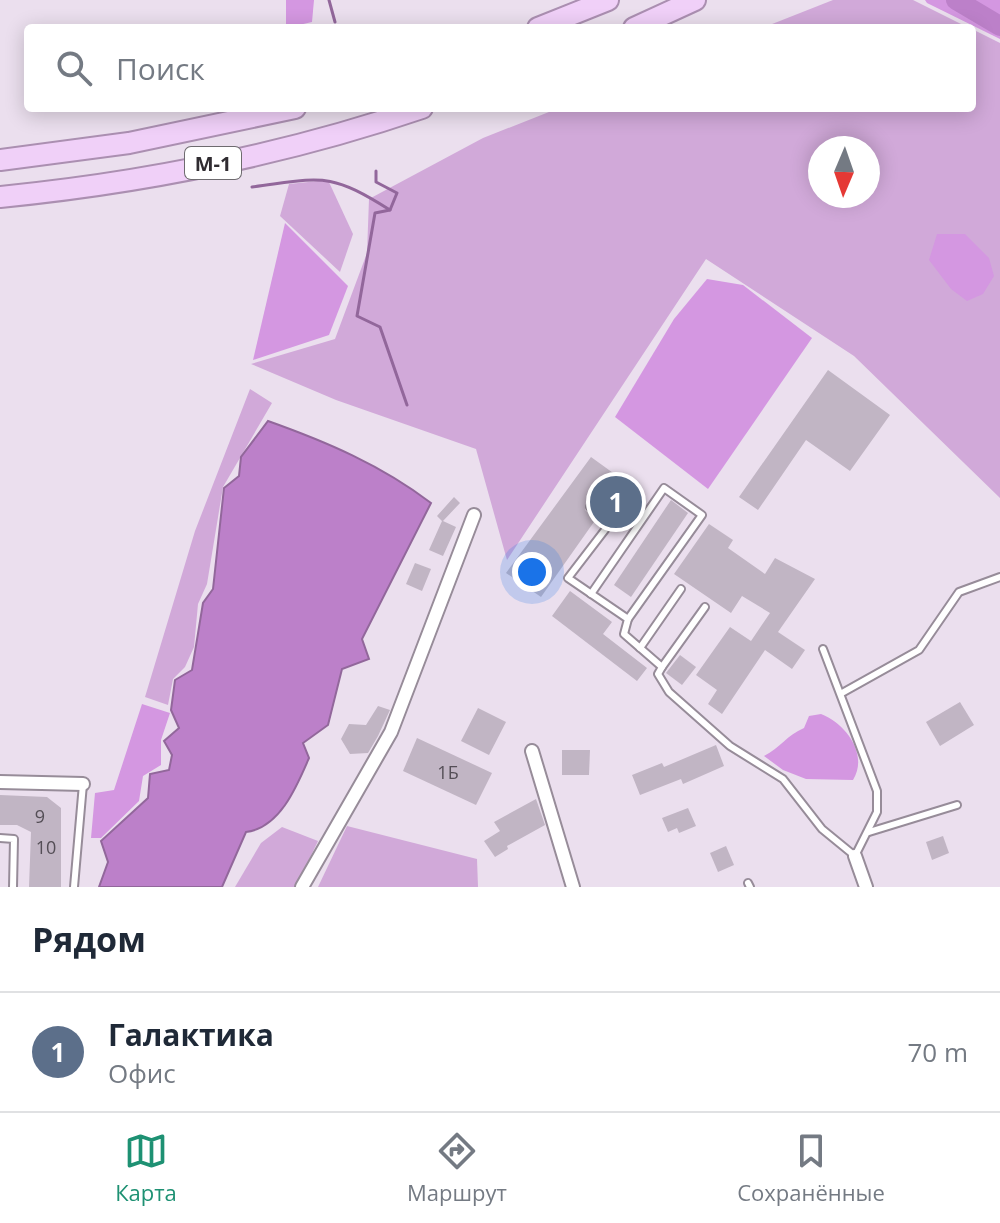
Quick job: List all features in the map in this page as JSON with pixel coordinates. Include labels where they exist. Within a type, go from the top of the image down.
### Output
[{"type":"highway","points":[[548,24],[608,0]]},
{"type":"highway","points":[[643,24],[695,0]]},
{"type":"highway","name":"М-1","points":[[0,160],[129,143],[276,112]]},
{"type":"highway","name":"М-1","points":[[0,197],[137,179],[323,137],[408,112]]},
{"type":"street","points":[[302,887],[391,732],[474,515]]},
{"type":"street","points":[[532,751],[573,887]]},
{"type":"street","points":[[0,782],[83,784]]},
{"type":"street","points":[[855,856],[866,887]]},
{"type":"lane","points":[[591,594],[664,488],[702,515],[628,619],[624,634],[662,667]]},
{"type":"lane","points":[[590,507],[611,522],[568,578],[628,619]]},
{"type":"lane","points":[[842,693],[919,650],[959,592],[1000,577]]},
{"type":"lane","points":[[640,648],[681,589]]},
{"type":"lane","points":[[705,607],[658,674],[669,692],[730,746],[783,779],[822,829],[855,856],[877,812],[877,791],[823,649]]},
{"type":"lane","points":[[74,887],[83,784]]},
{"type":"lane","points":[[869,832],[957,805]]},
{"type":"lane","points":[[0,838],[14,839],[13,887]]},
{"type":"shaded area","points":[[286,0],[314,0],[312,22],[286,24]]},
{"type":"shaded area","points":[[833,0],[913,0],[961,24],[772,24]]},
{"type":"shaded area","points":[[925,0],[1000,0],[1000,39],[976,27],[976,24],[970,24]]},
{"type":"shaded area","points":[[976,31],[1000,43],[1000,498],[854,356],[706,259],[507,560],[476,449],[336,400],[251,364],[335,339],[367,253],[369,199],[483,138],[549,112],[976,112]]},
{"type":"shaded area","points":[[328,180],[353,234],[340,272],[280,216],[289,184]]},
{"type":"shaded area","points":[[285,223],[348,286],[329,335],[253,360]]},
{"type":"shaded area","points":[[937,234],[965,234],[989,258],[994,276],[983,294],[967,301],[951,289],[929,260]]},
{"type":"shaded area","points":[[707,279],[743,285],[812,338],[708,489],[615,417],[674,319]]},
{"type":"shaded area","points":[[250,389],[272,403],[223,487],[207,584],[198,604],[194,647],[185,667],[173,679],[168,705],[145,697],[195,531]]},
{"type":"shaded area","points":[[268,421],[353,456],[393,477],[431,503],[362,639],[369,659],[342,669],[328,725],[303,743],[309,758],[293,793],[268,823],[246,832],[222,887],[99,887],[108,862],[101,841],[148,798],[150,774],[169,770],[172,755],[164,741],[179,728],[171,710],[175,680],[192,670],[203,603],[213,589],[224,488],[239,476],[241,457]]},
{"type":"shaded area","points":[[142,704],[170,713],[161,740],[161,765],[143,776],[139,801],[101,838],[91,838],[95,793],[114,790]]},
{"type":"shaded area","points":[[821,714],[838,724],[852,741],[858,760],[853,780],[806,779],[783,770],[764,756],[804,728],[809,716]]},
{"type":"shaded area","points":[[347,826],[477,859],[478,887],[318,887]]},
{"type":"shaded area","points":[[282,827],[318,841],[296,887],[235,887],[261,843]]},
{"type":"building","points":[[828,370],[890,415],[850,471],[806,440],[758,510],[739,497]]},
{"type":"building","points":[[591,457],[645,496],[627,522],[605,506],[603,509],[591,501],[586,503],[585,510],[596,519],[541,597],[506,573]]},
{"type":"building","points":[[454,497],[460,503],[443,521],[456,527],[443,556],[429,550],[442,521],[437,516]]},
{"type":"building","points":[[671,500],[688,513],[631,597],[614,585]]},
{"type":"building","points":[[709,524],[733,540],[728,548],[765,574],[775,558],[815,579],[778,632],[805,650],[792,669],[765,650],[722,714],[708,704],[717,690],[696,675],[730,627],[751,641],[770,613],[742,596],[731,613],[674,574]]},
{"type":"building","points":[[415,563],[431,569],[422,591],[406,584]]},
{"type":"building","points":[[570,591],[612,622],[603,634],[647,668],[637,681],[552,616]]},
{"type":"building","points":[[680,655],[696,667],[682,685],[666,673]]},
{"type":"building","points":[[960,702],[974,725],[940,746],[926,722]]},
{"type":"building","points":[[378,706],[390,710],[378,736],[368,753],[350,754],[341,739],[349,724],[366,725]]},
{"type":"building","points":[[478,708],[506,722],[489,755],[461,741]]},
{"type":"building","points":[[417,738],[492,773],[476,805],[403,771]]},
{"type":"building","points":[[716,745],[724,766],[683,784],[681,779],[640,795],[632,775],[662,763],[664,767]]},
{"type":"building","points":[[562,750],[590,750],[589,775],[562,775]]},
{"type":"building","points":[[0,795],[47,797],[61,808],[61,887],[29,887],[31,832],[17,825],[0,825]]},
{"type":"building","points":[[536,799],[545,825],[507,846],[508,849],[495,857],[484,841],[500,831],[494,822]]},
{"type":"building","points":[[688,808],[696,826],[679,833],[677,828],[668,832],[662,818]]},
{"type":"building","points":[[943,836],[949,853],[932,860],[926,842]]},
{"type":"building","points":[[726,846],[734,865],[718,872],[710,853]]},
{"type":"waterway","points":[[329,0],[335,22]]},
{"type":"waterway","points":[[956,0],[1000,26]]},
{"type":"waterway","points":[[376,171],[376,182],[397,193],[390,210],[375,213],[357,316],[380,327],[407,405]]},
{"type":"waterway","points":[[252,187],[324,180],[352,189],[390,210]]},
{"type":"place","name":"Галактика","points":[[616,502]]}]
